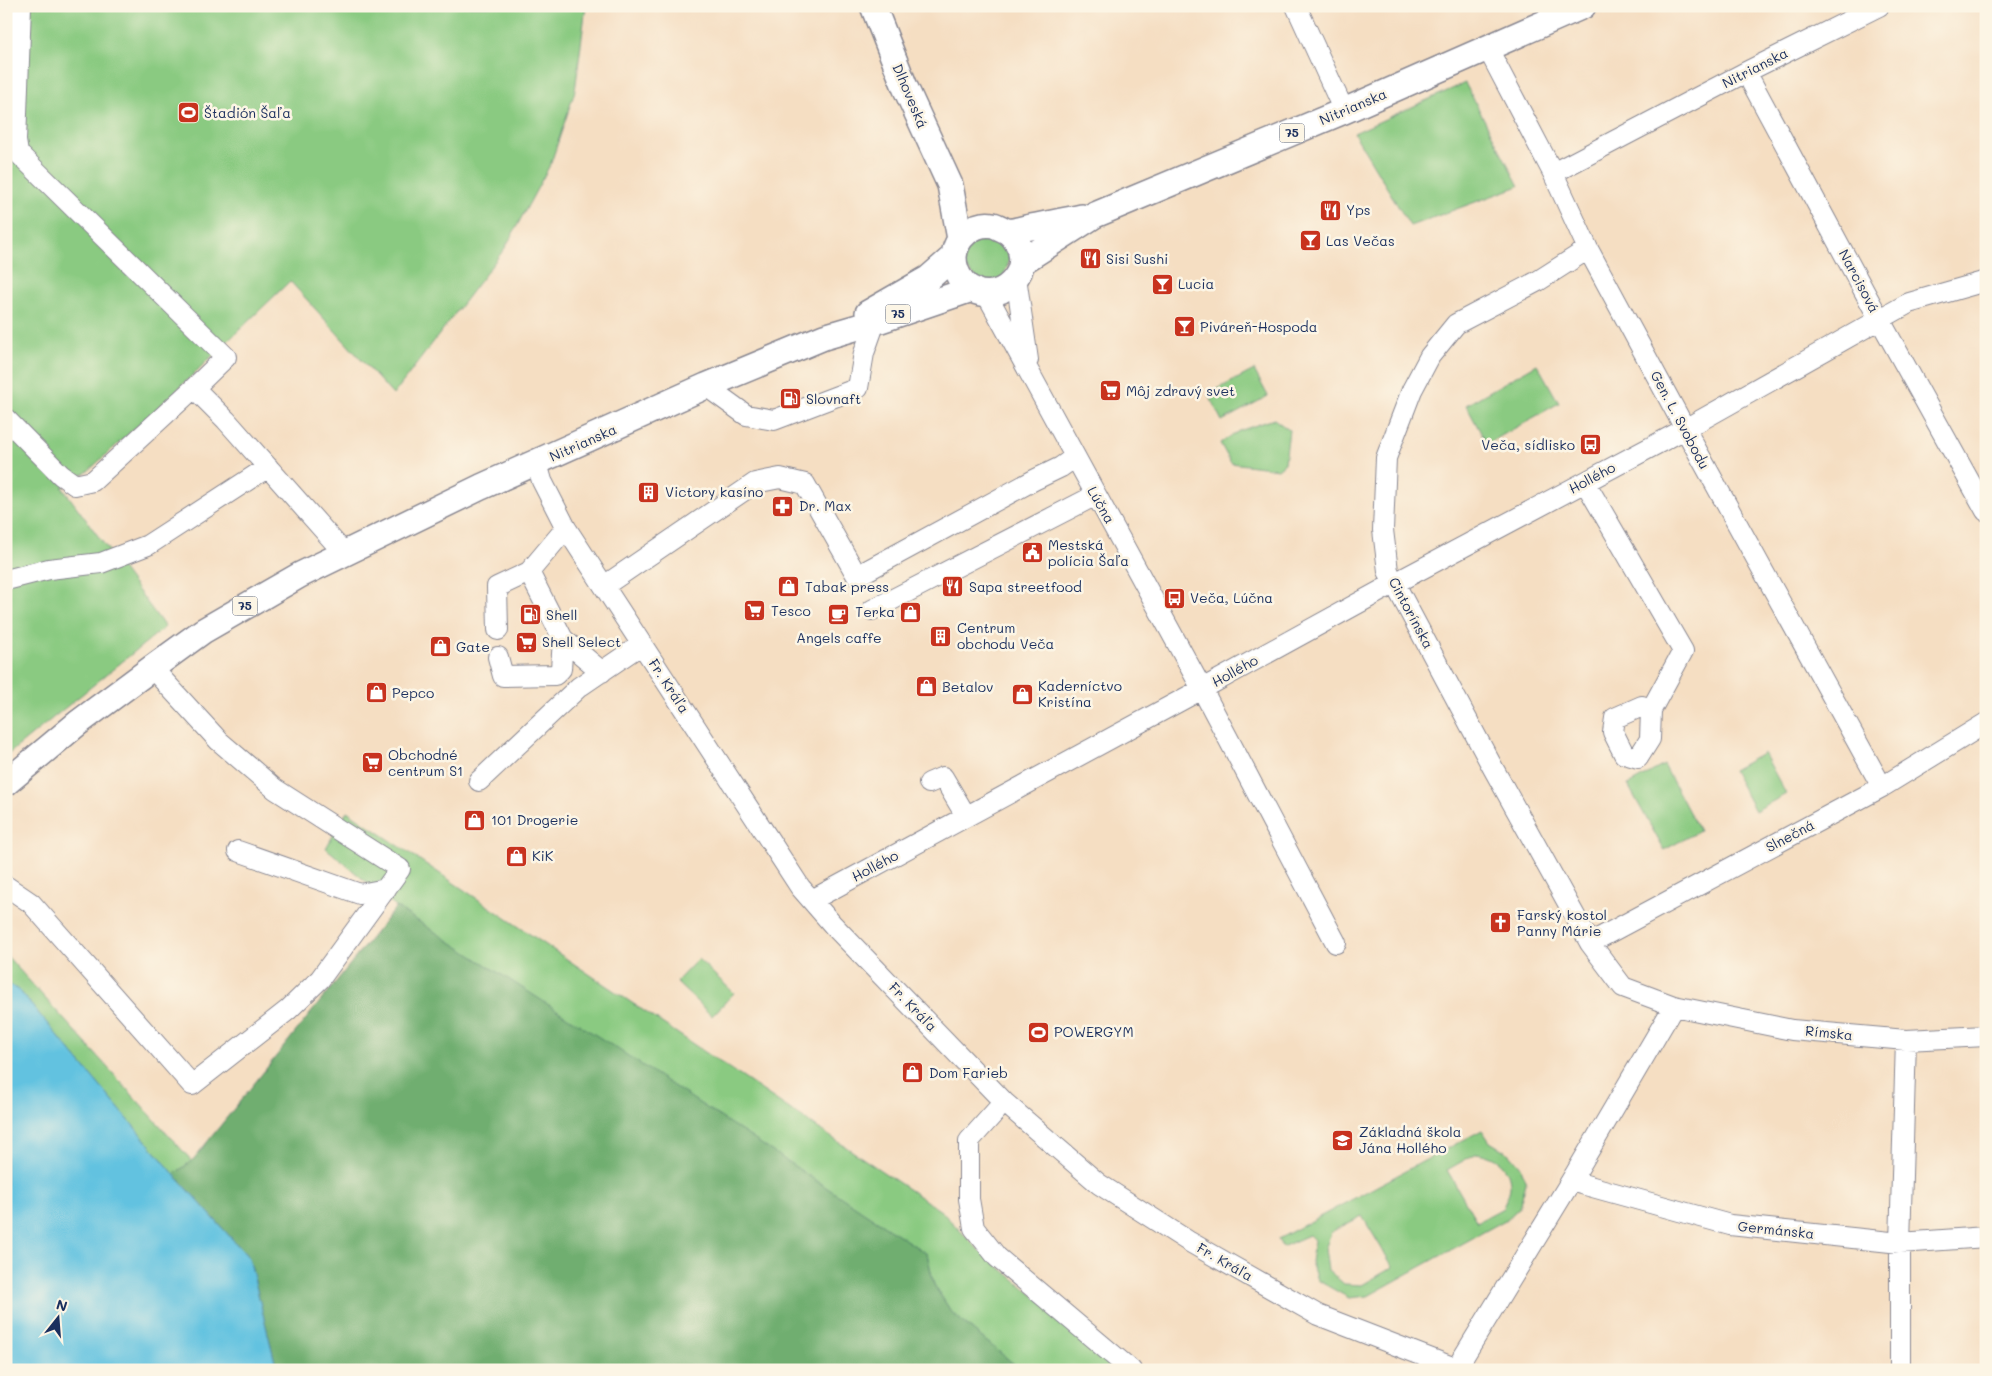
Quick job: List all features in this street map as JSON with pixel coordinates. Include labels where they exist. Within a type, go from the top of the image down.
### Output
[{"type":"main road","name":"Dlhoveská","points":[[873,6],[905,87],[950,185],[957,248]]},
{"type":"main road","name":"Nitrianska","points":[[344,553],[481,487],[706,386],[824,337],[979,291],[1000,291],[1012,283],[1019,270],[1095,215],[1344,112],[1583,6]]},
{"type":"main road","name":"Dlhoveská","points":[[950,185],[998,228]]},
{"type":"main road","name":"Nitrianska","points":[[824,337],[929,278],[957,248],[970,230],[1095,215]]},
{"type":"main road","points":[[998,228],[1013,236],[1020,248],[1019,270]]},
{"type":"main road","points":[[957,248],[958,275],[966,285],[979,291]]},
{"type":"main road","name":"75","points":[[6,783],[78,723],[203,632],[300,575],[344,553]]},
{"type":"street","points":[[6,419],[61,475],[76,485],[93,481],[226,357],[18,153],[16,141],[21,6]]},
{"type":"street","points":[[1296,6],[1344,112]]},
{"type":"street","name":"Nitrianska","points":[[1553,173],[1746,72],[1879,6]]},
{"type":"street","name":"Gen. L. Svobodu","points":[[1488,49],[1553,173],[1588,248],[1684,428],[1882,787]]},
{"type":"street","name":"Narcisová","points":[[1746,72],[1879,319],[1977,483],[1986,511]]},
{"type":"street","name":"Cintorínska","points":[[1588,248],[1538,281],[1456,324],[1430,356],[1412,390],[1386,458],[1383,530],[1388,570],[1493,768],[1590,943],[1623,987],[1674,1006]]},
{"type":"street","name":"Lúčna","points":[[1019,270],[1030,372]]},
{"type":"street","name":"Hollého","points":[[812,900],[1395,583],[1585,482],[1909,303],[1986,281]]},
{"type":"street","name":"Lúčna","points":[[979,291],[1030,372],[1202,689]]},
{"type":"street","points":[[706,386],[746,415],[774,420],[858,388],[864,353],[875,322]]},
{"type":"street","points":[[194,388],[268,467],[344,553]]},
{"type":"street","points":[[604,586],[755,483],[780,478],[805,484],[857,576],[1061,467],[1075,457]]},
{"type":"street","name":"Fr. Kráľa","points":[[537,463],[542,481],[566,528],[800,887],[833,925],[1004,1102],[1099,1184],[1188,1241],[1318,1315],[1458,1369]]},
{"type":"street","points":[[6,580],[49,569],[101,563],[148,545],[268,467]]},
{"type":"street","points":[[1585,482],[1683,651],[1651,710]]},
{"type":"street","points":[[872,610],[1096,494]]},
{"type":"street","points":[[498,630],[497,587],[529,572],[566,528]]},
{"type":"street","points":[[529,572],[563,639],[602,672]]},
{"type":"street","points":[[498,657],[503,676],[555,675],[561,669],[563,639]]},
{"type":"street","points":[[479,781],[579,687],[642,644]]},
{"type":"street","points":[[6,886],[31,903],[192,1085],[288,1010],[320,979],[400,869],[275,789],[219,740],[152,668]]},
{"type":"street","name":"Hollého","points":[[1202,689],[1336,942]]},
{"type":"street","name":"Slnečná","points":[[1590,943],[1882,787],[1986,723]]},
{"type":"street","points":[[928,783],[942,777],[966,816]]},
{"type":"street","points":[[238,851],[360,894],[386,889]]},
{"type":"street","points":[[1458,1369],[1674,1006]]},
{"type":"street","name":"Rímska","points":[[1674,1006],[1792,1030],[1906,1040],[1986,1036]]},
{"type":"street","points":[[1900,1370],[1900,1243],[1906,1040]]},
{"type":"street","points":[[1004,1102],[969,1141],[969,1199],[974,1228],[997,1257],[1131,1370]]},
{"type":"street","name":"Germánska","points":[[1571,1182],[1730,1225],[1900,1243],[1986,1237]]},
{"type":"green space","points":[[6,6],[586,6],[575,91],[551,163],[505,248],[393,395],[290,281],[175,392],[87,472],[62,487],[165,627],[6,756]]},
{"type":"green space","points":[[1465,83],[1519,186],[1410,226],[1354,133]]},
{"type":"green space","points":[[989,237],[997,240],[1007,248],[1009,254],[1008,266],[1001,279],[981,283],[964,266],[965,251],[979,238]]},
{"type":"green space","points":[[1537,364],[1559,403],[1487,444],[1466,405]]},
{"type":"green space","points":[[1254,370],[1268,396],[1222,421],[1208,394]]},
{"type":"green space","points":[[1274,419],[1289,430],[1285,463],[1278,469],[1231,463],[1220,443],[1239,431]]},
{"type":"green space","points":[[1764,753],[1786,794],[1755,811],[1733,770]]},
{"type":"green space","points":[[1664,765],[1699,831],[1664,850],[1628,785]]},
{"type":"green space","points":[[347,811],[941,1211],[981,1252],[1125,1370],[1021,1370],[952,1313],[934,1285],[927,1254],[396,907],[326,848]]},
{"type":"green space","points":[[396,907],[616,1048],[927,1254],[934,1285],[952,1313],[1021,1370],[277,1370],[249,1258],[174,1174],[192,1161]]},
{"type":"green space","points":[[6,955],[192,1161],[174,1174],[19,990],[6,983]]},
{"type":"green space","points":[[698,959],[734,993],[712,1016],[676,982]]},
{"type":"green space","points":[[1482,1130],[1490,1142],[1510,1154],[1521,1167],[1526,1183],[1519,1208],[1507,1219],[1368,1296],[1349,1298],[1317,1280],[1311,1262],[1314,1240],[1309,1235],[1282,1247],[1278,1239]],"holes":[[[1477,1153],[1489,1156],[1504,1166],[1509,1177],[1510,1187],[1503,1208],[1477,1222],[1447,1170]],[[1362,1216],[1393,1267],[1362,1285],[1344,1284],[1328,1270],[1325,1249],[1331,1232]]]},
{"type":"water","points":[[6,983],[19,990],[174,1174],[249,1258],[277,1370],[6,1370]]},
{"type":"place","name":"Štadión Šaľa","points":[[188,113]]},
{"type":"place","name":"Yps","points":[[1330,210]]},
{"type":"place","name":"Las Večas","points":[[1310,241]]},
{"type":"place","name":"Sisi Sushi","points":[[1090,259]]},
{"type":"place","name":"Lucia","points":[[1162,284]]},
{"type":"place","name":"Piváreň-Hospoda","points":[[1184,327]]},
{"type":"place","name":"Môj zdravý svet","points":[[1110,391]]},
{"type":"place","name":"Slovnaft","points":[[790,399]]},
{"type":"place","name":"Veča, sídlisko","points":[[1591,445]]},
{"type":"place","name":"Victory kasíno","points":[[649,492]]},
{"type":"place","name":"Dr. Max","points":[[783,506]]},
{"type":"place","name":"Mestská polícia Šaľa","points":[[1032,553]]},
{"type":"place","name":"Tabak press","points":[[789,587]]},
{"type":"place","name":"Sapa streetfood","points":[[953,587]]},
{"type":"place","name":"Veča, Lúčna","points":[[1174,598]]},
{"type":"place","name":"Tesco","points":[[755,611]]},
{"type":"place","name":"Terka","points":[[911,612]]},
{"type":"place","name":"Shell","points":[[530,615]]},
{"type":"place","name":"Angels caffe","points":[[839,615]]},
{"type":"place","name":"Centrum obchodu Veča","points":[[941,636]]},
{"type":"place","name":"Shell Select","points":[[526,642]]},
{"type":"place","name":"Gate","points":[[440,647]]},
{"type":"place","name":"Betalov","points":[[926,687]]},
{"type":"place","name":"Pepco","points":[[376,693]]},
{"type":"place","name":"Kaderníctvo Kristína","points":[[1022,694]]},
{"type":"place","name":"Obchodné centrum S1","points":[[372,763]]},
{"type":"place","name":"101 Drogerie","points":[[475,820]]},
{"type":"place","name":"KiK","points":[[516,856]]},
{"type":"place","name":"Farský kostol Panny Márie","points":[[1501,923]]},
{"type":"place","name":"POWERGYM","points":[[1038,1032]]},
{"type":"place","name":"Dom Farieb","points":[[913,1073]]},
{"type":"place","name":"Základná škola Jána Hollého","points":[[1343,1140]]}]
